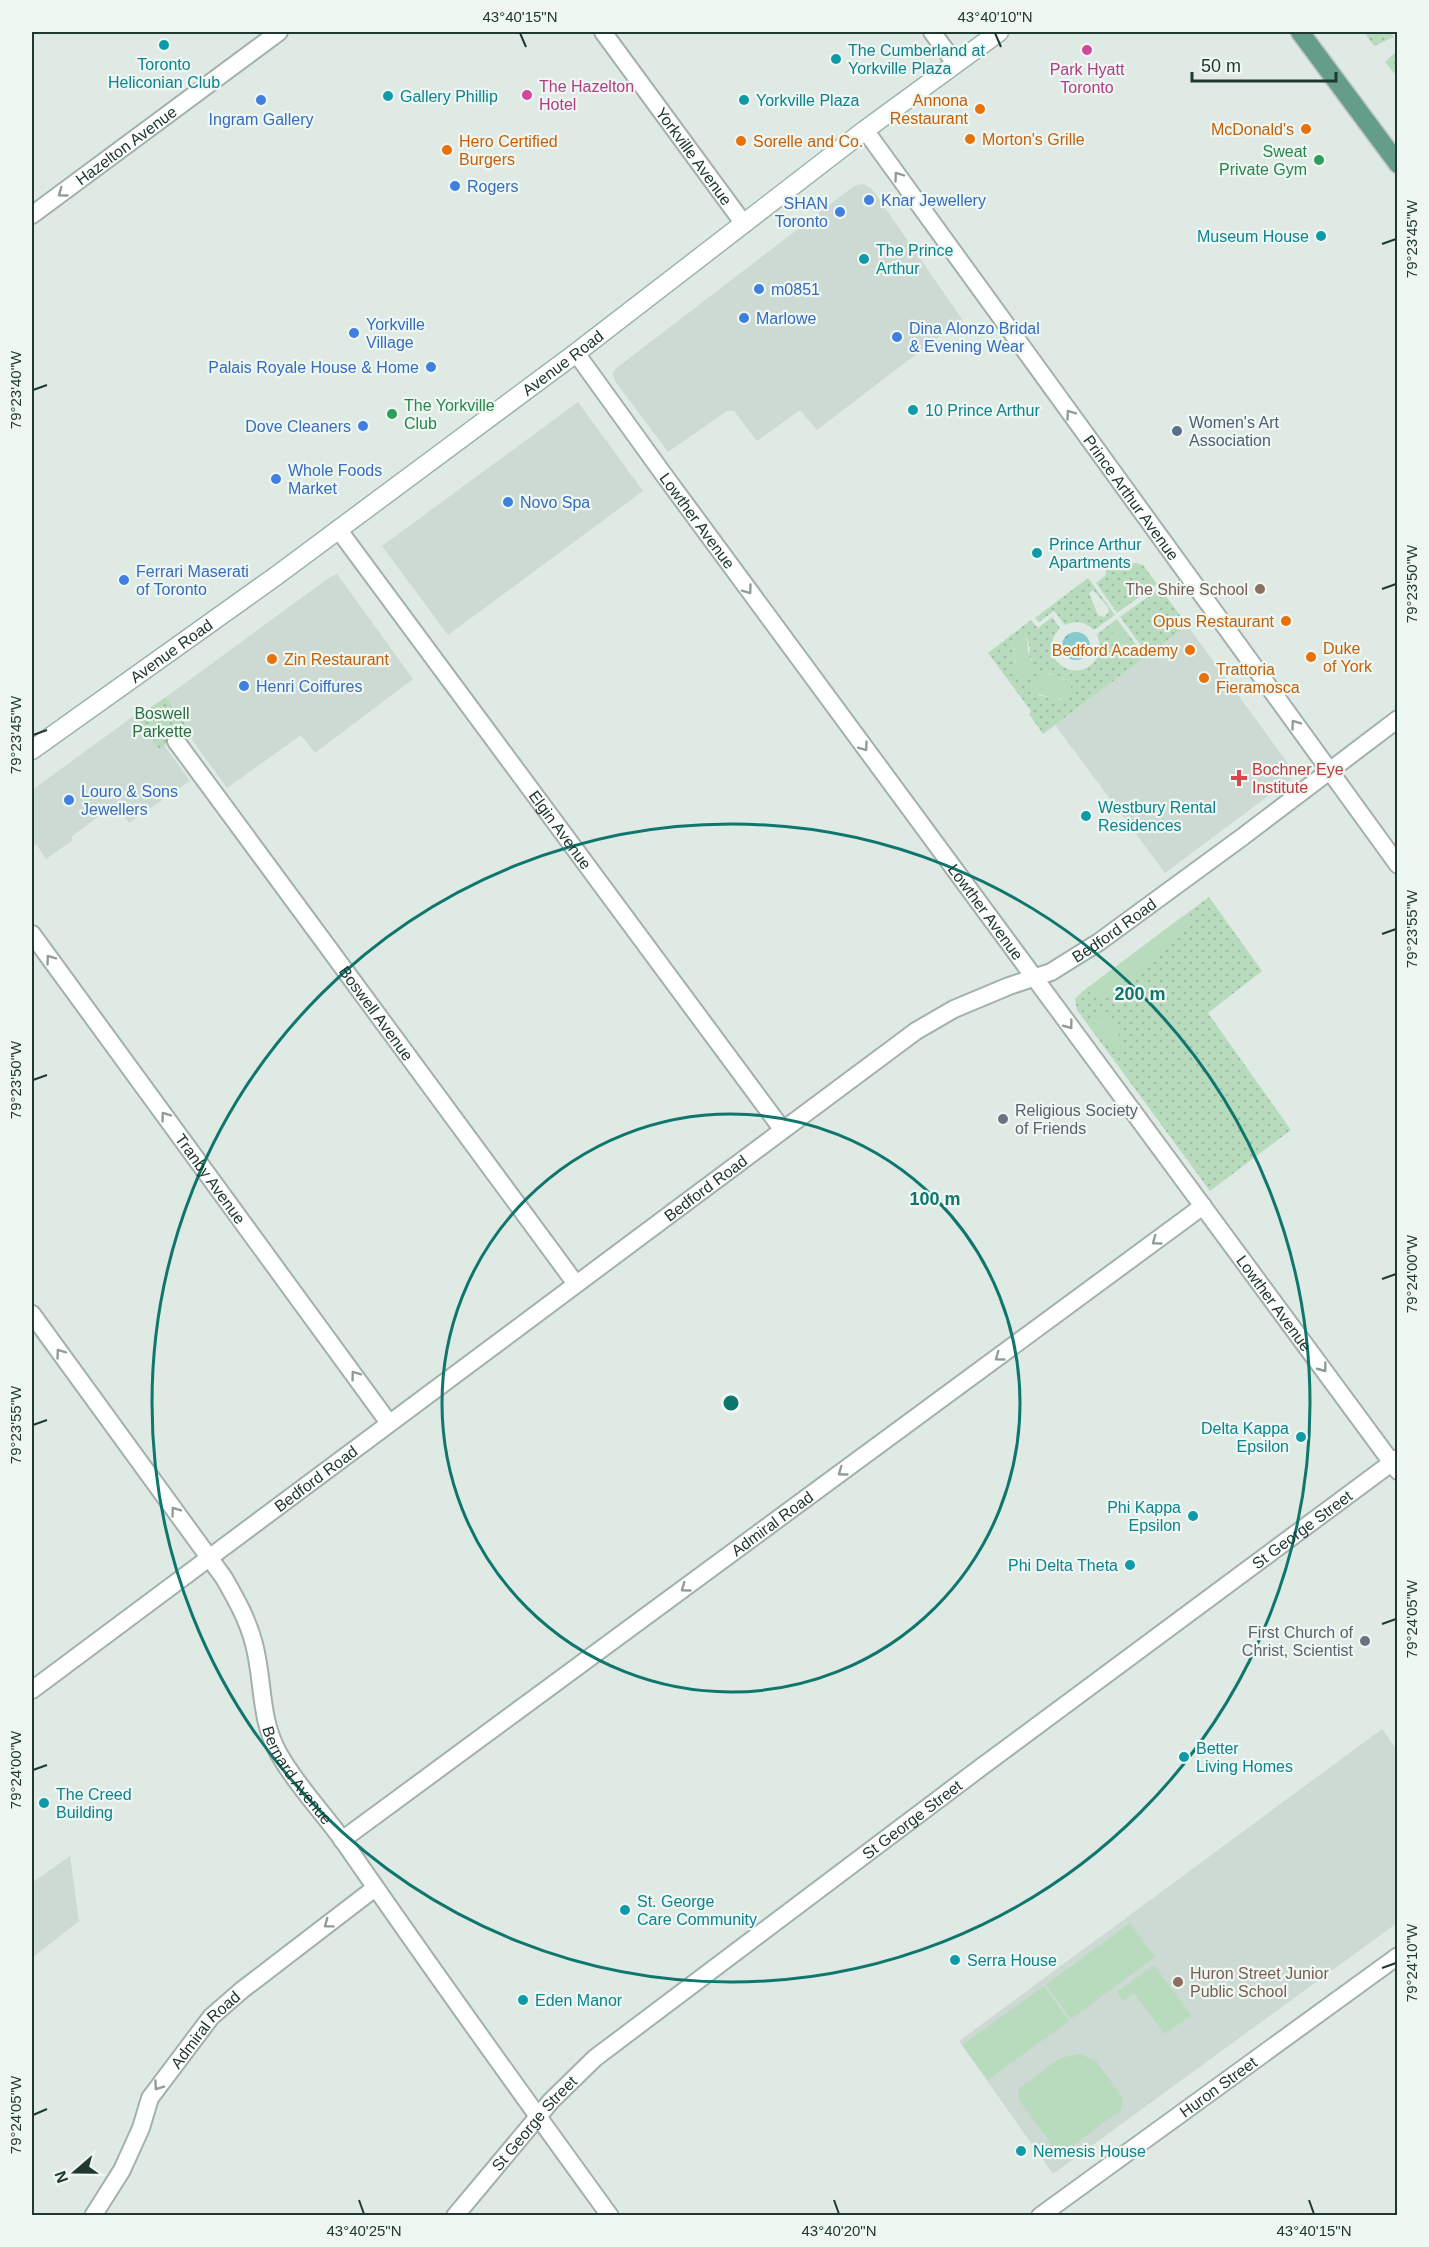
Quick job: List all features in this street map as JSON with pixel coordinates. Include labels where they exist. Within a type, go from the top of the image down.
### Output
[{"type":"main road","name":"Avenue Road","points":[[32,750],[276,576],[576,352],[865,130],[999,32]]},
{"type":"main road","points":[[1300,32],[1398,164]]},
{"type":"street","name":"Hazelton Avenue","points":[[32,215],[278,32]]},
{"type":"street","name":"Yorkville Avenue","points":[[603,32],[744,224]]},
{"type":"street","points":[[932,32],[955,63]]},
{"type":"street","name":"Prince Arthur Avenue","points":[[865,130],[1398,865]]},
{"type":"street","name":"Lowther Avenue","points":[[576,352],[1034,978],[1396,1464]]},
{"type":"street","name":"Elgin Avenue","points":[[338,529],[782,1130]]},
{"type":"street","name":"Bedford Road","points":[[32,1690],[916,1031],[954,1009],[1051,972],[1099,942],[1398,719]]},
{"type":"street","name":"Boswell Avenue","points":[[176,741],[576,1284]]},
{"type":"street","name":"Tranby Avenue","points":[[32,934],[389,1423]]},
{"type":"street","name":"Admiral Road","points":[[342,1840],[1203,1206]]},
{"type":"street","name":"Bernard Avenue","points":[[32,1314],[224,1578],[248,1624],[255,1645],[267,1728],[280,1756],[610,2216]]},
{"type":"street","name":"St George Street","points":[[455,2216],[537,2117],[595,2058],[972,1774],[1396,1464]]},
{"type":"street","name":"Admiral Road","points":[[93,2216],[122,2170],[141,2128],[150,2098],[188,2045],[212,2017],[271,1968],[375,1888]]},
{"type":"street","name":"Huron Street","points":[[1040,2216],[1398,1956]]},
{"type":"shaded area","points":[[863,184],[872,189],[962,319],[817,430],[800,410],[757,441],[734,411],[727,411],[668,452],[615,381],[614,370],[854,186]]},
{"type":"shaded area","points":[[578,402],[643,491],[448,635],[382,546]]},
{"type":"shaded area","points":[[337,574],[413,679],[315,753],[301,735],[227,788],[185,730],[188,727],[166,697]]},
{"type":"shaded area","points":[[1187,625],[1295,773],[1291,779],[1165,873],[1055,725]]},
{"type":"shaded area","points":[[135,715],[159,748],[164,745],[190,781],[129,823],[115,804],[71,837],[73,840],[46,859],[36,844],[32,847],[32,790]]},
{"type":"shaded area","name":"Huron Street Junior Public School","points":[[1382,1729],[1397,1750],[1397,1923],[1053,2174],[959,2041]]},
{"type":"shaded area","points":[[70,1856],[79,1921],[32,1958],[32,1883]]},
{"type":"green space","points":[[1369,32],[1390,32],[1394,37],[1374,46],[1366,35]]},
{"type":"green space","points":[[1397,51],[1397,72],[1395,74],[1385,62]]},
{"type":"green space","points":[[1136,563],[1143,565],[1157,584],[1117,613],[1096,583],[1106,575],[1105,566]]},
{"type":"green space","points":[[1088,578],[1115,615],[1094,630],[1080,623],[1065,625],[1054,611],[1039,622],[1035,618]],"holes":[[[1093,590],[1108,607],[1109,612],[1104,617],[1098,615],[1089,593]]]},
{"type":"green space","points":[[1160,588],[1187,625],[1148,655],[1120,617]]},
{"type":"green space","points":[[1052,617],[1060,628],[1053,640],[1052,651],[1056,660],[1064,667],[1073,670],[1084,669],[1093,663],[1101,650],[1097,634],[1117,619],[1145,657],[1043,734],[1029,714],[1031,711],[988,653],[1031,620],[1038,628]],"holes":[[[1120,625],[1127,635],[1121,650],[1114,637]],[[1027,638],[1030,648],[1028,656],[1032,660],[1019,675],[1015,667],[1016,657],[1011,641]],[[1049,673],[1066,680],[1061,700],[1038,695]]]},
{"type":"green space","points":[[1116,625],[1120,625],[1134,646],[1132,656],[1123,654],[1112,634]]},
{"type":"green space","points":[[1017,634],[1026,638],[1028,654],[1033,665],[1029,674],[1024,676],[1019,675],[1015,667],[1016,657],[1011,641]]},
{"type":"green space","points":[[1043,673],[1055,675],[1071,683],[1071,694],[1068,698],[1054,699],[1033,692],[1031,682]]},
{"type":"green space","name":"Boswell Parkette","points":[[166,697],[188,728],[159,749],[137,717]]},
{"type":"green space","points":[[1209,897],[1262,971],[1208,1013],[1291,1130],[1210,1191],[1077,1010],[1075,999]]},
{"type":"green space","points":[[1183,916],[1191,926],[1162,947],[1141,971],[1121,983],[1110,998],[1098,995],[1089,987]]},
{"type":"green space","points":[[1093,1014],[1106,1019],[1118,1032],[1121,1052],[1117,1056],[1090,1017]]},
{"type":"green space","points":[[1130,1923],[1155,1957],[1071,2019],[1046,1985]]},
{"type":"green space","points":[[1154,1965],[1191,2015],[1165,2034],[1134,1993],[1123,2001],[1117,1992]]},
{"type":"green space","points":[[1044,1986],[1069,2021],[988,2080],[962,2045]]},
{"type":"green space","points":[[1080,2054],[1096,2061],[1123,2098],[1121,2110],[1072,2146],[1064,2159],[1055,2157],[1050,2142],[1019,2100],[1019,2088],[1060,2058]]},
{"type":"water","points":[[1076,632],[1086,636],[1090,646],[1086,656],[1076,660],[1066,656],[1062,646],[1066,636]]},
{"type":"place","name":"Toronto Heliconian Club","points":[[164,45]]},
{"type":"place","name":"Park Hyatt Toronto","points":[[1087,50]]},
{"type":"place","name":"The Cumberland at Yorkville Plaza","points":[[836,59]]},
{"type":"place","name":"The Hazelton Hotel","points":[[527,95]]},
{"type":"place","name":"Gallery Phillip","points":[[388,96]]},
{"type":"place","name":"Ingram Gallery","points":[[261,100]]},
{"type":"place","name":"Yorkville Plaza","points":[[744,100]]},
{"type":"place","name":"Annona Restaurant","points":[[980,109]]},
{"type":"place","name":"McDonald's","points":[[1306,129]]},
{"type":"place","name":"Morton's Grille","points":[[970,139]]},
{"type":"place","name":"Sorelle and Co.","points":[[741,141]]},
{"type":"place","name":"Hero Certified Burgers","points":[[447,150]]},
{"type":"place","name":"Sweat Private Gym","points":[[1319,160]]},
{"type":"place","name":"Rogers","points":[[455,186]]},
{"type":"place","name":"Knar Jewellery","points":[[869,200]]},
{"type":"place","name":"SHAN Toronto","points":[[840,212]]},
{"type":"place","name":"Museum House","points":[[1321,236]]},
{"type":"place","name":"The Prince Arthur","points":[[864,259]]},
{"type":"place","name":"m0851","points":[[759,289]]},
{"type":"place","name":"Marlowe","points":[[744,318]]},
{"type":"place","name":"Yorkville Village","points":[[354,333]]},
{"type":"place","name":"Dina Alonzo Bridal & Evening Wear","points":[[897,337]]},
{"type":"place","name":"Palais Royale House & Home","points":[[431,367]]},
{"type":"place","name":"10 Prince Arthur","points":[[913,410]]},
{"type":"place","name":"The Yorkville Club","points":[[392,414]]},
{"type":"place","name":"Dove Cleaners","points":[[363,426]]},
{"type":"place","name":"Women's Art Association","points":[[1177,431]]},
{"type":"place","name":"Whole Foods Market","points":[[276,479]]},
{"type":"place","name":"Novo Spa","points":[[508,502]]},
{"type":"place","name":"Prince Arthur Apartments","points":[[1037,553]]},
{"type":"place","name":"Ferrari Maserati of Toronto","points":[[124,580]]},
{"type":"place","name":"The Shire School","points":[[1260,589]]},
{"type":"place","name":"Opus Restaurant","points":[[1286,621]]},
{"type":"place","name":"Bedford Academy","points":[[1190,650]]},
{"type":"place","name":"Duke of York","points":[[1311,657]]},
{"type":"place","name":"Zin Restaurant","points":[[272,659]]},
{"type":"place","name":"Trattoria Fieramosca","points":[[1204,678]]},
{"type":"place","name":"Henri Coiffures","points":[[244,686]]},
{"type":"place","name":"Bochner Eye Institute","points":[[1239,778]]},
{"type":"place","name":"Louro & Sons Jewellers","points":[[69,800]]},
{"type":"place","name":"Westbury Rental Residences","points":[[1086,816]]},
{"type":"place","name":"Religious Society of Friends","points":[[1003,1119]]},
{"type":"place","name":"Delta Kappa Epsilon","points":[[1301,1437]]},
{"type":"place","name":"Phi Kappa Epsilon","points":[[1193,1516]]},
{"type":"place","name":"Phi Delta Theta","points":[[1130,1565]]},
{"type":"place","name":"First Church of Christ, Scientist","points":[[1365,1641]]},
{"type":"place","name":"Better Living Homes","points":[[1184,1757]]},
{"type":"place","name":"The Creed Building","points":[[44,1803]]},
{"type":"place","name":"St. George Care Community","points":[[625,1910]]},
{"type":"place","name":"Serra House","points":[[955,1960]]},
{"type":"place","name":"Huron Street Junior Public School","points":[[1178,1982]]},
{"type":"place","name":"Eden Manor","points":[[523,2000]]},
{"type":"place","name":"Nemesis House","points":[[1021,2151]]}]
